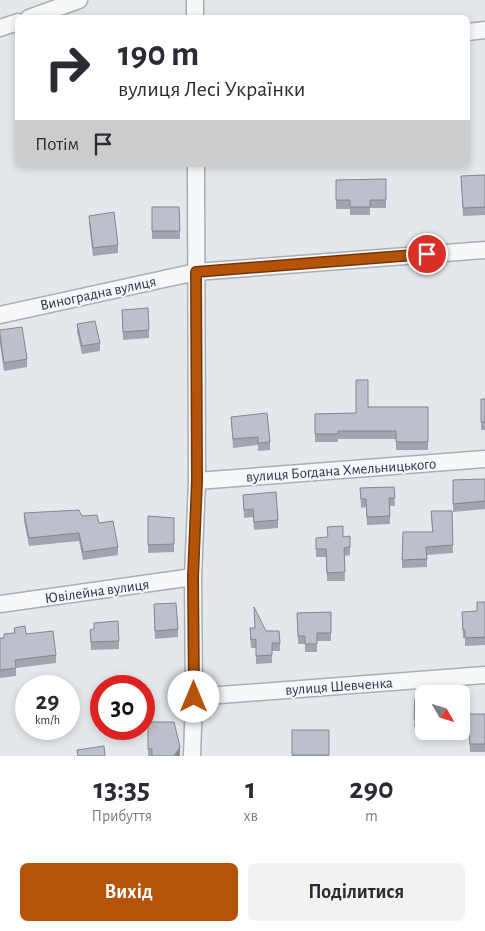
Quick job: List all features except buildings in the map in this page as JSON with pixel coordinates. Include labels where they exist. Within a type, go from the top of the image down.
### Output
[{"type":"street","points":[[37,15],[79,0]]},
{"type":"street","points":[[195,0],[195,15]]},
{"type":"street","points":[[0,28],[15,23]]},
{"type":"street","points":[[470,32],[485,30]]},
{"type":"street","points":[[192,756],[194,697],[193,577],[197,481],[196,167]]},
{"type":"street","name":"Виноградна вулиця","points":[[0,314],[196,272],[485,250]]},
{"type":"street","name":"вулиця Богдана Хмельницького","points":[[197,481],[485,459]]},
{"type":"street","name":"Ювілейна вулиця","points":[[0,604],[193,577]]},
{"type":"street","name":"вулиця Шевченка","points":[[194,697],[485,675]]},
{"type":"route","points":[[194,697],[193,577],[197,481],[196,272],[427,254]]}]
